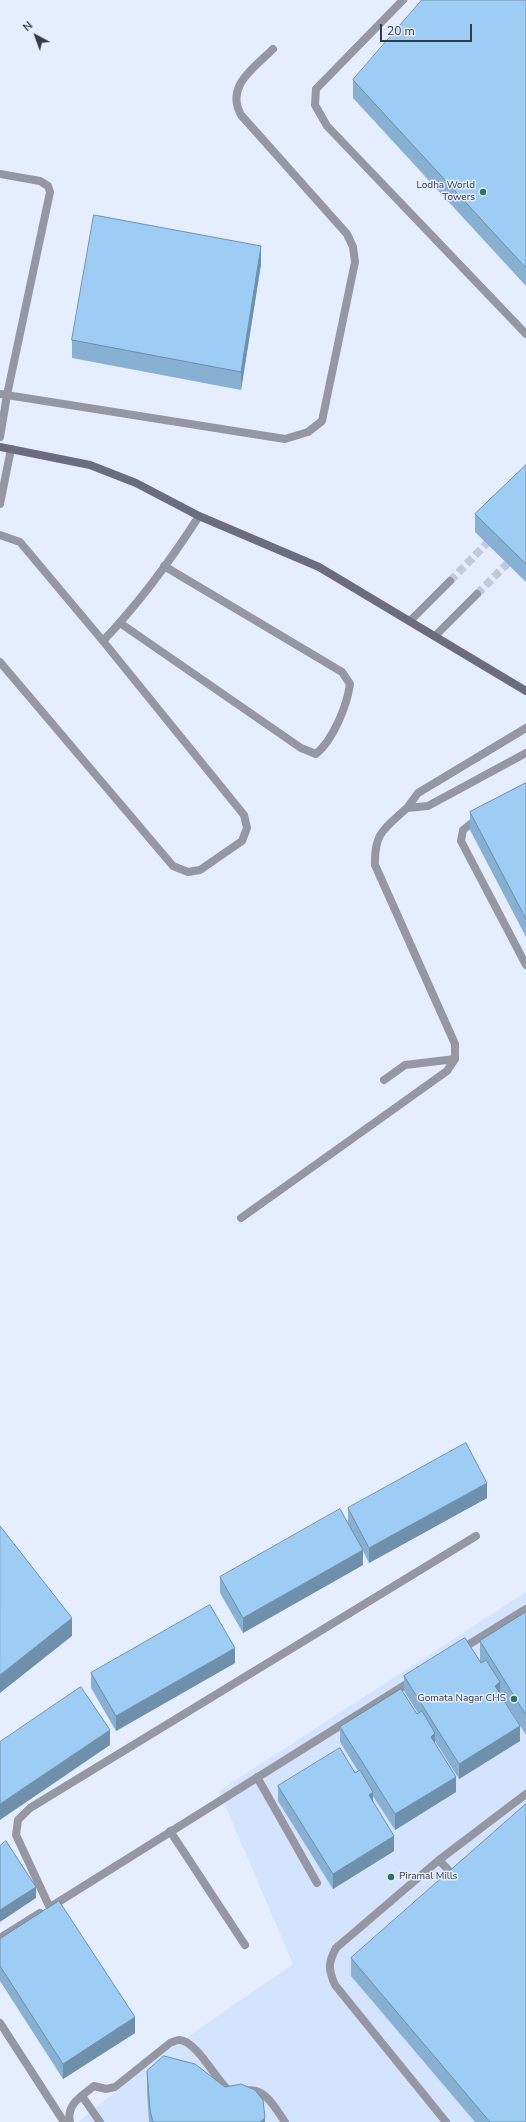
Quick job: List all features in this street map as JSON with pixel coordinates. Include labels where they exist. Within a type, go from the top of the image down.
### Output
[{"type":"street","points":[[403,0],[316,89],[315,105],[327,126],[526,334]]},
{"type":"street","points":[[3,394],[285,439],[308,432],[322,421],[355,262],[353,247],[347,234],[241,116],[236,106],[235,94],[245,77],[273,49]]},
{"type":"street","points":[[0,174],[40,181],[48,186],[50,192],[3,394],[0,437]]},
{"type":"street","points":[[0,447],[90,465],[136,483],[199,516],[319,567],[526,692]]},
{"type":"street","points":[[0,504],[11,449]]},
{"type":"street","points":[[103,641],[120,622],[182,543],[199,516]]},
{"type":"street","points":[[0,535],[20,542],[103,641],[244,815],[247,828],[242,841],[200,870],[188,872],[173,866],[0,662]]},
{"type":"street","points":[[120,622],[301,748],[316,754],[325,746],[348,699],[350,684],[342,672],[164,566]]},
{"type":"street","points":[[410,621],[450,581]]},
{"type":"street","points":[[435,636],[477,594]]},
{"type":"street","points":[[241,1218],[447,1070],[455,1059],[455,1044],[375,865],[374,849],[380,833],[407,808],[418,792],[526,728]]},
{"type":"street","points":[[407,808],[428,806],[526,753]]},
{"type":"street","points":[[483,815],[471,822],[463,830],[461,841],[526,965]]},
{"type":"street","points":[[384,1080],[405,1065],[455,1059]]},
{"type":"street","points":[[50,1908],[16,1835],[18,1820],[30,1808],[476,1536]]},
{"type":"street","points":[[452,1655],[526,1609]]},
{"type":"street","points":[[0,1938],[418,1676]]},
{"type":"street","points":[[257,1777],[317,1883]]},
{"type":"street","points":[[446,2122],[335,1985],[330,1972],[330,1959],[336,1948],[439,1860],[526,1794]]},
{"type":"street","points":[[170,1831],[245,1945]]},
{"type":"street","points":[[439,1860],[453,1876]]},
{"type":"street","points":[[0,2023],[64,2122]]},
{"type":"street","points":[[70,2122],[70,2107],[94,2086],[106,2088],[115,2086],[170,2043],[179,2040],[188,2043],[197,2051],[222,2085],[229,2091],[241,2092],[251,2089],[260,2092],[269,2099],[285,2122]]},
{"type":"street","points":[[82,2096],[100,2122]]},
{"type":"shaded area","name":"Piramal Mills","points":[[526,1592],[526,2122],[78,2122],[160,2056],[293,1964],[219,1791]]},
{"type":"building","name":"Lodha World Towers","points":[[422,0],[526,0],[526,268],[353,80]]},
{"type":"building","points":[[94,215],[261,246],[241,372],[72,340]]},
{"type":"building","points":[[526,465],[526,564],[475,514]]},
{"type":"building","points":[[526,783],[526,919],[470,812]]},
{"type":"building","points":[[466,1443],[487,1483],[369,1548],[348,1508]]},
{"type":"building","points":[[340,1509],[363,1550],[243,1618],[220,1577]]},
{"type":"building","points":[[0,1526],[72,1618],[0,1675]]},
{"type":"building","points":[[210,1605],[235,1648],[116,1716],[91,1673]]},
{"type":"building","name":"Gomata Nagar CHS","points":[[526,1612],[526,1715],[480,1641]]},
{"type":"building","points":[[465,1638],[481,1663],[486,1660],[500,1682],[495,1686],[520,1726],[459,1764],[404,1676]]},
{"type":"building","points":[[81,1687],[110,1730],[0,1804],[0,1742]]},
{"type":"building","points":[[401,1689],[417,1714],[422,1711],[435,1733],[431,1737],[456,1777],[395,1814],[340,1727]]},
{"type":"building","points":[[340,1748],[355,1773],[360,1770],[373,1792],[369,1795],[394,1836],[333,1874],[278,1786]]},
{"type":"building","points":[[526,1804],[526,2122],[490,2122],[351,1958]]},
{"type":"building","points":[[6,1841],[36,1887],[0,1910],[0,1846]]},
{"type":"building","points":[[59,1901],[135,2017],[63,2064],[0,1966],[0,1939]]},
{"type":"building","points":[[164,2056],[195,2064],[225,2087],[241,2084],[255,2090],[263,2100],[265,2118],[260,2122],[153,2122],[150,2110],[147,2071]]},
{"type":"tunnel","points":[[450,581],[493,537]]},
{"type":"tunnel","points":[[477,594],[526,545]]},
{"type":"place","name":"Lodha World Towers","points":[[483,192]]},
{"type":"place","name":"Gomata Nagar CHS","points":[[514,1699]]},
{"type":"place","name":"Piramal Mills","points":[[391,1877]]}]
